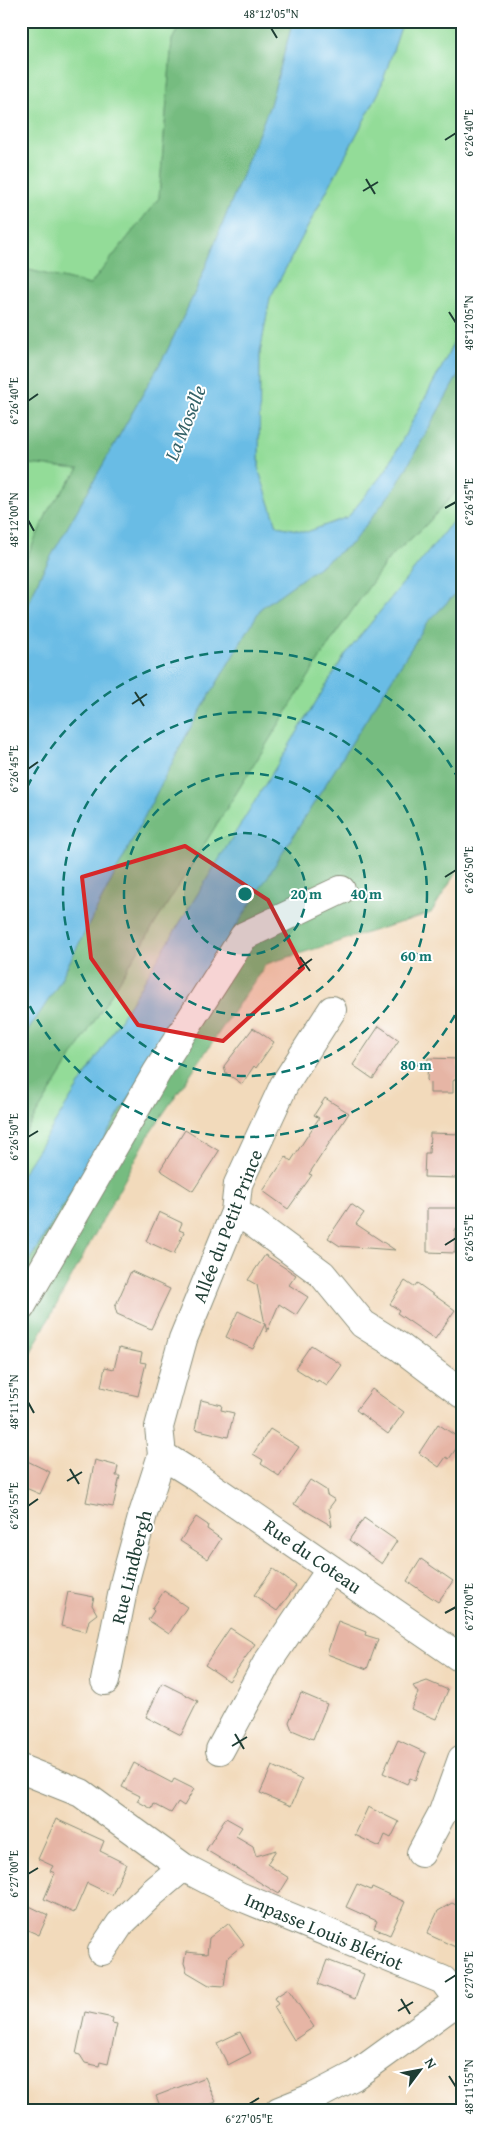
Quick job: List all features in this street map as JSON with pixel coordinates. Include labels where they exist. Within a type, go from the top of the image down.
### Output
[{"type":"street","points":[[21,1307],[157,1072],[244,936],[341,890]]},
{"type":"street","name":"Allée du Petit Prince","points":[[162,1455],[160,1426],[183,1339],[235,1212],[238,1184],[284,1085],[332,1010]]},
{"type":"street","points":[[235,1212],[252,1222],[322,1274],[363,1324],[400,1347],[462,1394]]},
{"type":"street","name":"Rue du Coteau","points":[[162,1455],[462,1658]]},
{"type":"street","name":"Rue Lindbergh","points":[[105,1681],[125,1580],[162,1455]]},
{"type":"street","points":[[220,1750],[267,1663],[331,1568]]},
{"type":"street","points":[[421,1853],[443,1812],[462,1758]]},
{"type":"street","name":"Impasse Louis Blériot","points":[[21,1769],[81,1793],[183,1867],[239,1896],[442,1980],[460,1999]]},
{"type":"street","points":[[102,1951],[120,1924],[183,1867]]},
{"type":"street","points":[[279,2111],[316,2104],[460,1999]]},
{"type":"highlighted area","points":[[185,846],[268,900],[303,968],[223,1041],[138,1025],[91,958],[82,877]]},
{"type":"green space","points":[[21,21],[182,21],[172,40],[159,198],[90,285],[21,268]]},
{"type":"green space","points":[[182,21],[293,21],[270,105],[197,288],[166,353],[40,576],[21,623],[21,570],[49,509],[79,469],[29,464],[21,459],[21,268],[90,285],[159,198],[172,40]]},
{"type":"green space","points":[[403,21],[462,21],[462,324],[444,363],[386,470],[348,517],[307,532],[277,526],[259,471],[260,353],[270,298],[379,92]]},
{"type":"green space","points":[[462,368],[462,485],[424,527],[389,558],[332,639],[21,1139],[21,1041],[55,990],[188,732],[261,608],[352,543],[397,485]]},
{"type":"green space","points":[[21,459],[29,464],[79,469],[49,509],[21,570]]},
{"type":"green space","points":[[462,485],[462,510],[345,655],[94,1062],[21,1176],[21,1139],[332,639],[389,558],[424,527]]},
{"type":"green space","points":[[462,587],[462,863],[431,913],[266,964],[150,1133],[21,1370],[21,1274],[146,1070],[427,623]]},
{"type":"water","name":"La Moselle","points":[[293,21],[403,21],[379,92],[270,298],[260,353],[259,471],[277,526],[307,532],[348,517],[386,470],[444,363],[462,324],[462,368],[397,485],[352,543],[261,608],[188,732],[55,990],[21,1041],[21,623],[40,576],[166,353],[197,288],[270,105]]},
{"type":"water","points":[[462,510],[462,587],[427,623],[146,1070],[21,1274],[21,1176],[94,1062],[345,655]]},
{"type":"building","points":[[379,1026],[399,1040],[373,1079],[353,1065]]},
{"type":"building","points":[[253,1028],[274,1042],[242,1084],[226,1073],[224,1066]]},
{"type":"building","points":[[428,1058],[458,1059],[458,1077],[453,1081],[453,1093],[430,1093],[430,1083],[427,1080]]},
{"type":"building","points":[[325,1098],[349,1113],[309,1174],[312,1175],[288,1209],[263,1191],[286,1157],[291,1161],[319,1118],[314,1115]]},
{"type":"building","points":[[185,1130],[219,1151],[193,1191],[160,1170]]},
{"type":"building","points":[[430,1133],[461,1134],[457,1178],[424,1177],[425,1153],[429,1153]]},
{"type":"building","points":[[351,1204],[364,1213],[356,1224],[395,1250],[340,1246],[328,1238]]},
{"type":"building","points":[[427,1208],[459,1208],[458,1229],[455,1229],[455,1253],[427,1252]]},
{"type":"building","points":[[159,1212],[182,1223],[179,1230],[184,1232],[174,1254],[146,1241]]},
{"type":"building","points":[[265,1255],[296,1275],[289,1285],[308,1297],[296,1315],[279,1304],[267,1332],[257,1285],[248,1280]]},
{"type":"building","points":[[131,1271],[170,1289],[151,1329],[117,1314],[115,1307]]},
{"type":"building","points":[[405,1281],[414,1287],[417,1283],[455,1310],[435,1339],[397,1313],[399,1310],[390,1304]]},
{"type":"building","points":[[238,1311],[265,1324],[253,1349],[226,1337]]},
{"type":"building","points":[[311,1345],[342,1365],[327,1386],[295,1368]]},
{"type":"building","points":[[119,1348],[142,1353],[140,1362],[146,1363],[138,1396],[101,1387],[105,1367],[114,1369]]},
{"type":"building","points":[[372,1389],[404,1412],[388,1434],[356,1410]]},
{"type":"building","points":[[201,1400],[222,1405],[221,1410],[234,1413],[228,1437],[195,1429]]},
{"type":"building","points":[[438,1424],[462,1440],[449,1459],[446,1457],[439,1467],[419,1453]]},
{"type":"building","points":[[270,1429],[299,1447],[279,1476],[261,1464],[263,1460],[253,1454]]},
{"type":"building","points":[[21,1458],[50,1472],[40,1494],[21,1486]]},
{"type":"building","points":[[95,1460],[118,1466],[116,1476],[120,1476],[113,1507],[86,1502]]},
{"type":"building","points":[[310,1480],[326,1490],[327,1495],[335,1500],[329,1508],[332,1526],[294,1504]]},
{"type":"building","points":[[196,1517],[208,1525],[207,1529],[221,1539],[208,1559],[180,1541]]},
{"type":"building","points":[[364,1518],[397,1541],[382,1564],[349,1540]]},
{"type":"building","points":[[421,1559],[453,1581],[438,1602],[407,1581]]},
{"type":"building","points":[[273,1569],[296,1586],[277,1611],[254,1595]]},
{"type":"building","points":[[164,1591],[187,1607],[169,1634],[148,1620],[154,1611],[152,1609]]},
{"type":"building","points":[[68,1592],[94,1597],[92,1605],[97,1614],[89,1620],[86,1632],[61,1626]]},
{"type":"building","points":[[338,1621],[366,1632],[365,1635],[378,1639],[367,1669],[327,1654]]},
{"type":"building","points":[[230,1628],[255,1644],[229,1681],[205,1665]]},
{"type":"building","points":[[427,1681],[448,1690],[436,1719],[411,1709],[418,1693],[413,1686]]},
{"type":"building","points":[[162,1683],[198,1701],[181,1735],[146,1717]]},
{"type":"building","points":[[301,1693],[327,1704],[313,1739],[292,1730],[289,1722]]},
{"type":"building","points":[[398,1740],[426,1753],[415,1780],[410,1778],[407,1784],[383,1773]]},
{"type":"building","points":[[134,1763],[172,1783],[174,1779],[194,1789],[184,1806],[178,1802],[171,1813],[154,1804],[152,1809],[137,1801],[140,1796],[122,1787]]},
{"type":"building","points":[[272,1766],[302,1780],[291,1806],[260,1793]]},
{"type":"building","points":[[368,1807],[399,1822],[391,1838],[385,1835],[380,1847],[355,1835]]},
{"type":"building","points":[[226,1818],[242,1827],[236,1836],[253,1846],[256,1856],[276,1850],[267,1864],[289,1878],[279,1894],[206,1850]]},
{"type":"building","points":[[56,1819],[104,1841],[100,1851],[126,1864],[112,1895],[87,1883],[74,1913],[44,1899],[55,1873],[50,1871],[53,1866],[38,1859]]},
{"type":"building","points":[[357,1884],[371,1890],[372,1887],[405,1902],[390,1935],[374,1928],[377,1921],[346,1907]]},
{"type":"building","points":[[21,1902],[48,1915],[39,1935],[21,1927]]},
{"type":"building","points":[[452,1903],[462,1908],[462,1950],[427,1934],[438,1911]]},
{"type":"building","points":[[228,1923],[244,1944],[228,1957],[224,1986],[209,1985],[187,1972],[184,1963],[186,1952],[207,1954],[209,1938]]},
{"type":"building","points":[[327,1960],[364,1974],[355,1999],[318,1984]]},
{"type":"building","points":[[288,1989],[314,2027],[294,2040],[274,2007],[278,2004],[274,1998]]},
{"type":"building","points":[[85,2012],[113,2018],[112,2023],[117,2024],[108,2064],[100,2062],[99,2066],[85,2063],[80,2055],[76,2054]]},
{"type":"building","points":[[240,2032],[251,2053],[228,2065],[217,2043]]},
{"type":"building","points":[[205,2077],[216,2102],[193,2111],[162,2111],[156,2096]]}]
